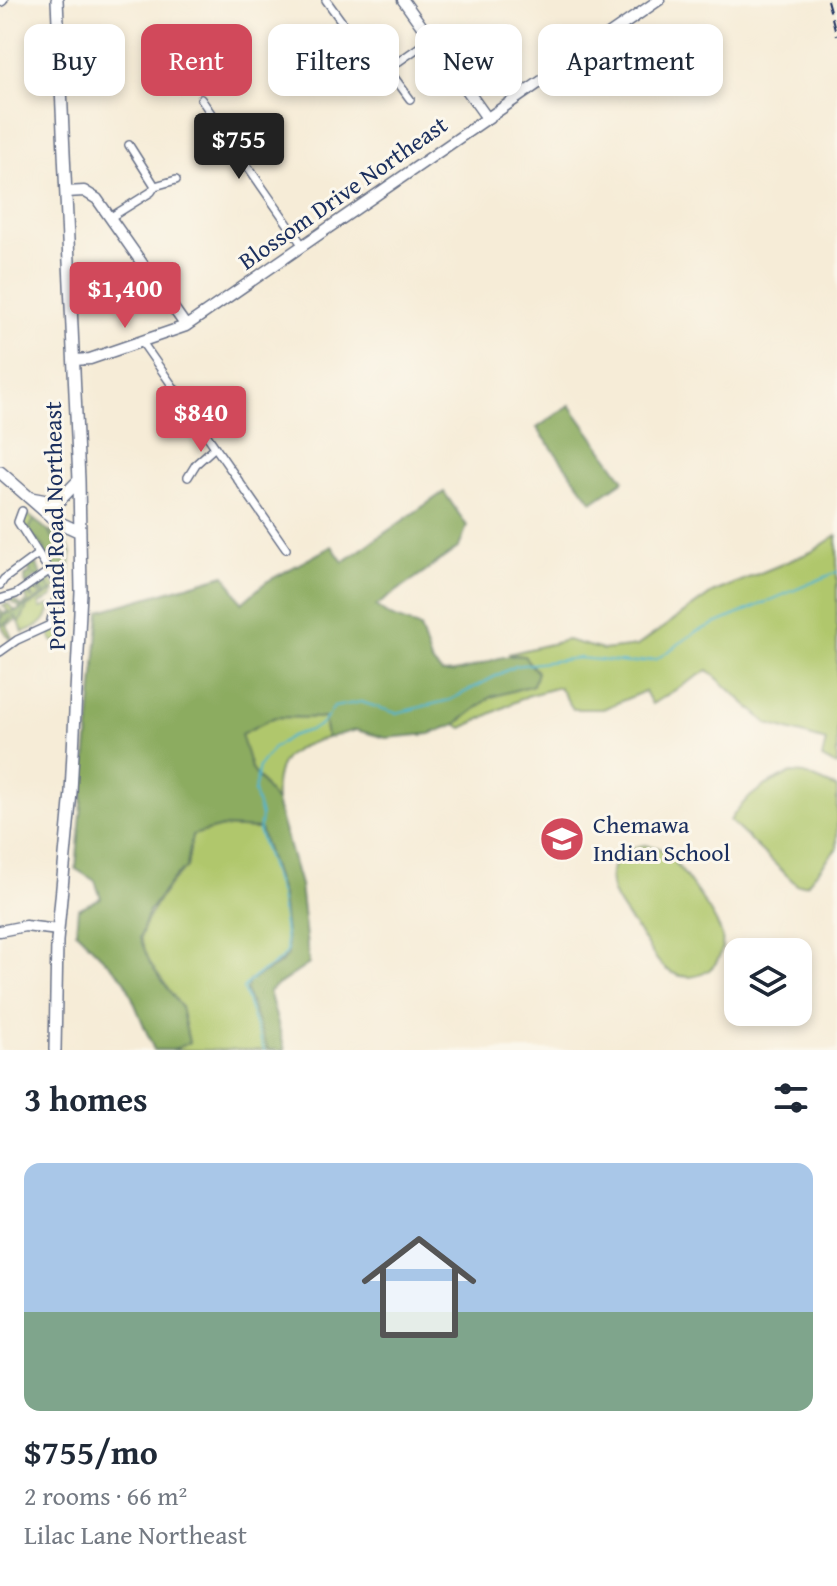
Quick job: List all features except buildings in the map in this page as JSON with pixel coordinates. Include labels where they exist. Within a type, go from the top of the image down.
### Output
[{"type":"main road","name":"Portland Road Northeast","points":[[55,1050],[58,930],[79,672],[80,532],[57,0]]},
{"type":"main road","points":[[0,472],[61,524],[80,532]]},
{"type":"main road","points":[[26,497],[57,503],[79,480]]},
{"type":"street","points":[[403,0],[420,24]]},
{"type":"street","name":"Blossom Drive Northeast","points":[[74,360],[90,359],[186,326],[659,0]]},
{"type":"street","points":[[329,1],[345,24]]},
{"type":"street","points":[[399,84],[410,99]]},
{"type":"street","points":[[471,96],[487,118]]},
{"type":"street","points":[[201,99],[303,246]]},
{"type":"street","points":[[129,145],[155,186]]},
{"type":"street","points":[[111,217],[151,192],[155,186],[176,180]]},
{"type":"street","points":[[66,192],[79,190],[90,193],[111,217],[186,326]]},
{"type":"street","points":[[142,342],[286,549]]},
{"type":"street","points":[[188,477],[201,458],[215,447]]},
{"type":"street","points":[[0,652],[17,640],[50,625],[59,586],[18,522],[22,511]]},
{"type":"street","points":[[0,585],[38,554]]},
{"type":"street","points":[[0,599],[16,594],[49,571]]},
{"type":"street","points":[[0,931],[25,926],[58,930]]},
{"type":"green space","points":[[570,405],[624,480],[592,502],[537,428]]},
{"type":"green space","points":[[444,492],[467,526],[459,547],[376,606],[420,628],[431,661],[442,673],[463,670],[503,657],[524,656],[537,672],[533,685],[491,697],[456,724],[430,734],[386,738],[356,730],[327,738],[324,718],[275,717],[241,734],[251,768],[276,802],[300,885],[309,964],[269,991],[285,1050],[268,1050],[246,991],[249,981],[280,964],[288,955],[282,895],[260,829],[222,827],[192,835],[187,867],[173,879],[149,911],[140,938],[150,963],[181,1007],[189,1043],[172,1050],[154,1050],[125,980],[76,931],[78,909],[101,898],[95,881],[76,869],[100,611],[225,575],[242,603],[266,582],[332,546],[343,562]]},
{"type":"green space","points":[[27,514],[66,540],[71,554],[64,638],[57,642],[52,641],[49,632],[65,597],[65,587],[25,527],[23,520]]},
{"type":"green space","points":[[34,520],[54,538],[62,553],[62,580],[51,568],[52,559],[45,557],[45,548],[28,531]]},
{"type":"green space","points":[[837,535],[837,766],[822,758],[826,741],[768,724],[708,670],[652,704],[645,691],[603,709],[573,709],[559,687],[527,696],[462,728],[456,724],[491,697],[533,685],[537,672],[524,656],[508,654],[567,640],[603,650],[637,646],[712,593],[811,552]]},
{"type":"green space","points":[[37,564],[42,578],[53,591],[27,607],[21,621],[18,622],[15,616],[0,624],[2,615],[19,610],[44,594],[37,585],[36,576],[27,585],[25,583],[25,576],[31,573],[27,566]]},
{"type":"green space","points":[[48,575],[56,588],[52,597],[39,604],[41,608],[50,605],[45,620],[23,632],[18,619],[6,625],[10,639],[0,624],[0,609],[4,614],[8,611],[3,605],[8,604],[18,610],[20,607],[10,601],[13,599],[22,606],[28,601],[23,591],[32,598],[26,590],[31,587],[39,594],[33,586]]},
{"type":"green space","points":[[275,717],[324,718],[327,738],[303,746],[286,758],[277,775],[276,802],[251,768],[240,734]]},
{"type":"green space","points":[[792,773],[805,774],[837,788],[837,848],[807,884],[797,885],[730,821],[741,805],[756,792]]},
{"type":"green space","points":[[222,827],[260,829],[282,895],[288,955],[253,980],[246,991],[268,1050],[172,1050],[189,1042],[181,1008],[150,963],[140,938],[159,899],[187,867],[192,835]]},
{"type":"green space","points":[[645,845],[659,848],[669,855],[699,895],[719,929],[722,937],[720,955],[713,967],[701,974],[684,976],[664,967],[616,900],[611,873],[617,859],[627,850]]},
{"type":"waterway","points":[[264,1050],[243,989],[287,952],[280,895],[259,833],[261,816],[254,792],[259,766],[273,748],[291,736],[323,723],[334,707],[361,702],[396,713],[450,700],[515,666],[578,658],[630,663],[657,659],[696,632],[837,572]]},
{"type":"railway","points":[[827,0],[837,36]]},
{"type":"place","name":"Chemawa Indian School","points":[[562,839]]}]
